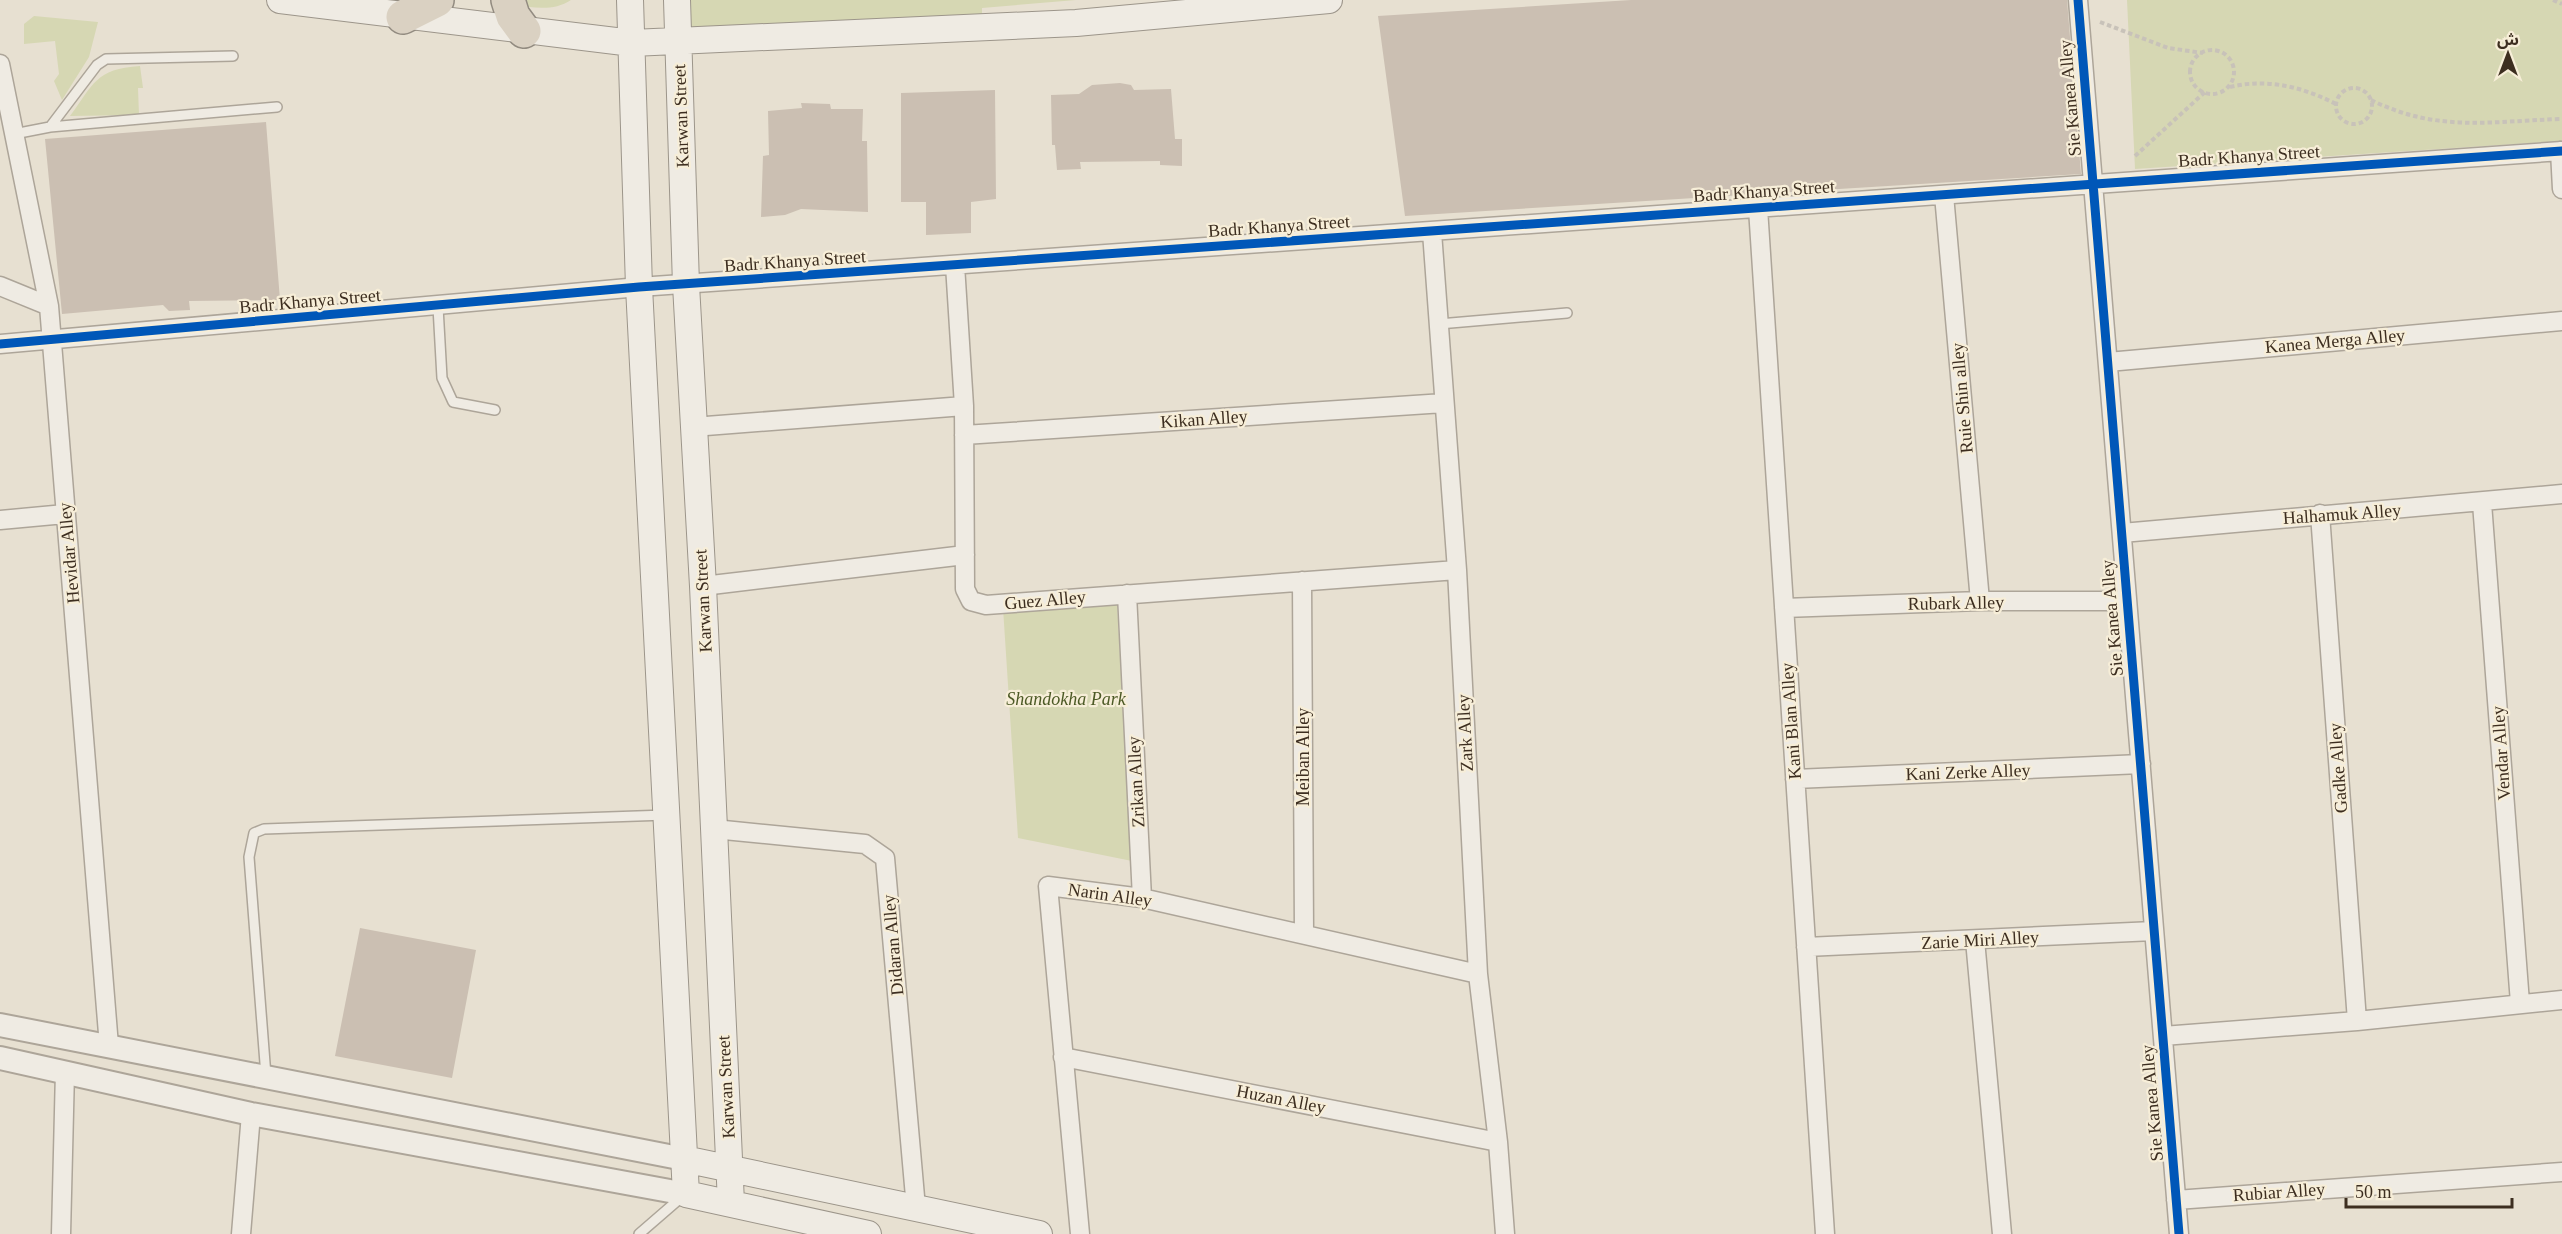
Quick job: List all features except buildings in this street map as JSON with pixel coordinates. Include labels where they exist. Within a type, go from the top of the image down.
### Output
[{"type":"highway","points":[[403,17],[437,0]]},
{"type":"highway","points":[[508,0],[513,16],[524,31]]},
{"type":"main road","points":[[279,0],[632,44],[1076,23],[1329,0]]},
{"type":"main road","points":[[630,0],[639,287],[686,1194],[868,1234]]},
{"type":"main road","name":"Karwan Street","points":[[677,0],[686,285],[703,586],[731,1203]]},
{"type":"main road","points":[[684,1159],[1039,1234]]},
{"type":"street","name":"Sie Kanea Alley","points":[[2079,7],[2179,1234]]},
{"type":"street","name":"Hevidar Alley","points":[[0,64],[49,306],[109,1046]]},
{"type":"street","name":"Badr Khanya Street","points":[[0,344],[438,307],[639,287],[2561,151]]},
{"type":"street","points":[[2561,151],[2562,189]]},
{"type":"street","name":"Ruie Shin alley","points":[[1944,195],[1980,601]]},
{"type":"street","name":"Kani Blan Alley","points":[[1758,208],[1825,1234]]},
{"type":"street","name":"Zark Alley","points":[[1432,232],[1457,570],[1478,974],[1498,1142],[1505,1234]]},
{"type":"street","name":"Guez Alley","points":[[955,265],[964,406],[965,589],[971,601],[986,605],[1457,570]]},
{"type":"street","points":[[0,285],[49,306]]},
{"type":"street","name":"Kanea Merga Alley","points":[[2108,362],[2562,321]]},
{"type":"street","name":"Kikan Alley","points":[[964,435],[1444,403]]},
{"type":"street","points":[[693,427],[964,406]]},
{"type":"street","name":"Halhamuk Alley","points":[[2122,533],[2319,514],[2482,503],[2562,494]]},
{"type":"street","name":"Vendar Alley","points":[[2482,503],[2520,1003]]},
{"type":"street","points":[[0,520],[65,514]]},
{"type":"street","name":"Gadke Alley","points":[[2319,514],[2356,1021]]},
{"type":"street","points":[[703,586],[965,555]]},
{"type":"street","name":"Meiban Alley","points":[[1302,581],[1304,933]]},
{"type":"street","name":"Zrikan Alley","points":[[1127,594],[1142,898]]},
{"type":"street","name":"Rubark Alley","points":[[1784,608],[1980,601],[2127,601]]},
{"type":"street","name":"Kani Zerke Alley","points":[[1795,779],[2140,764]]},
{"type":"street","name":"Didaran Alley","points":[[714,829],[865,844],[885,858],[916,1208]]},
{"type":"street","name":"Narin Alley","points":[[1080,1234],[1048,886],[1142,898],[1478,974]]},
{"type":"street","name":"Zarie Miri Alley","points":[[1806,947],[2154,931]]},
{"type":"street","points":[[1975,940],[2002,1234]]},
{"type":"street","points":[[2163,1036],[2356,1021],[2562,1000]]},
{"type":"street","points":[[0,1025],[684,1159]]},
{"type":"street","name":"Huzan Alley","points":[[1063,1057],[1498,1142]]},
{"type":"street","points":[[0,1058],[251,1114],[686,1194]]},
{"type":"street","points":[[61,1234],[64,1071]]},
{"type":"street","points":[[241,1234],[251,1114]]},
{"type":"street","name":"Rubiar Alley","points":[[2176,1200],[2562,1172]]},
{"type":"lane","points":[[50,127],[97,65],[106,59],[233,56]]},
{"type":"lane","points":[[14,134],[50,127],[277,106]]},
{"type":"lane","points":[[438,307],[442,378],[453,402],[495,410]]},
{"type":"lane","points":[[1439,324],[1567,313]]},
{"type":"lane","points":[[266,1076],[249,857],[254,833],[264,829],[666,815]]},
{"type":"lane","points":[[639,1234],[686,1194]]},
{"type":"path","points":[[2553,0],[2562,3]]},
{"type":"path","points":[[2079,7],[2168,48],[2203,53],[2217,51],[2229,58],[2234,71],[2228,87]]},
{"type":"path","points":[[2203,53],[2193,63],[2191,77],[2198,89],[2205,92],[2219,93],[2228,87],[2278,84],[2303,89],[2336,104],[2342,119],[2359,123],[2371,111],[2371,99]]},
{"type":"path","points":[[2336,104],[2341,93],[2351,88],[2363,91],[2371,99],[2391,110],[2466,125],[2562,118]]},
{"type":"path","points":[[2135,156],[2205,92]]},
{"type":"green space","points":[[510,0],[571,0],[557,6],[543,8],[512,5]]},
{"type":"green space","points":[[681,0],[1076,0],[982,8],[982,20],[685,30]]},
{"type":"green space","points":[[2127,0],[2562,0],[2562,141],[2135,169]]},
{"type":"green space","points":[[34,16],[98,22],[89,57],[62,100],[54,81],[59,74],[55,41],[24,44],[24,24]]},
{"type":"green space","points":[[140,66],[143,88],[138,88],[139,115],[70,116],[91,87],[104,75]]},
{"type":"green space","name":"Shandokha Park","points":[[1117,604],[1132,861],[1018,838],[1003,608]]},
{"type":"cycle path","points":[[2078,0],[2179,1234]]},
{"type":"cycle path","points":[[0,344],[639,287],[2562,151]]}]
